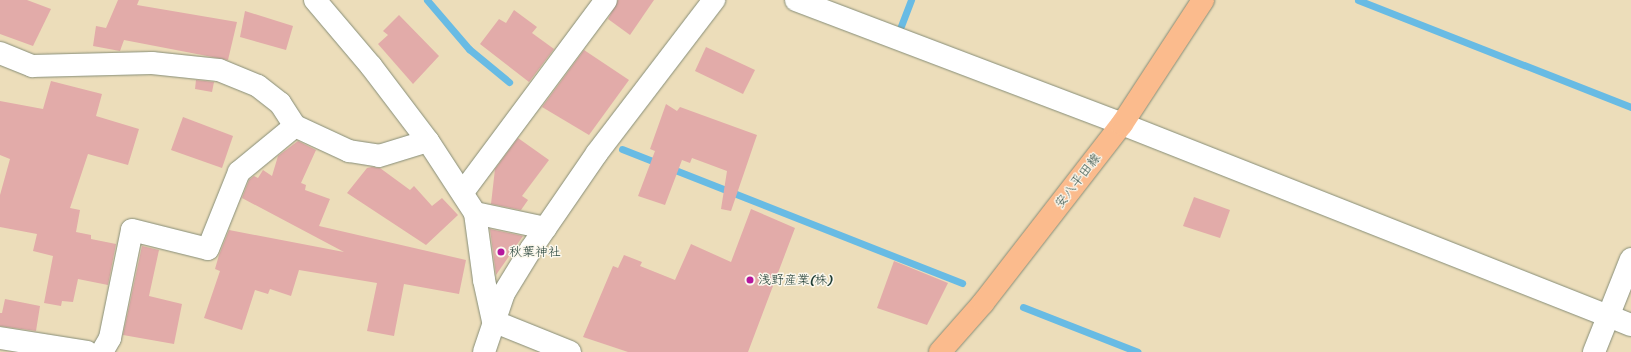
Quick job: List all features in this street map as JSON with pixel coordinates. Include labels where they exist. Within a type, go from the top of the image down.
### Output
[{"type":"main road","name":"安八平田線","points":[[940,352],[983,303],[1122,124],[1203,0]]},
{"type":"street","points":[[316,0],[372,66],[428,141],[463,192],[475,213],[484,280],[493,321]]},
{"type":"street","points":[[463,192],[606,0]]},
{"type":"street","points":[[484,352],[493,321],[504,293],[545,228],[597,153],[714,0]]},
{"type":"street","points":[[796,0],[1122,124],[1631,325]]},
{"type":"street","points":[[0,53],[32,66],[152,63],[219,70],[258,86],[280,103],[295,126],[349,151],[379,156],[428,141]]},
{"type":"street","points":[[102,352],[110,338],[132,230],[208,249],[239,172],[295,126]]},
{"type":"street","points":[[475,213],[545,228]]},
{"type":"street","points":[[1594,352],[1631,259]]},
{"type":"street","points":[[493,321],[570,352]]},
{"type":"street","points":[[0,338],[87,352]]},
{"type":"building","points":[[0,0],[27,0],[51,9],[33,46],[0,34]]},
{"type":"building","points":[[118,0],[139,0],[137,5],[237,22],[228,60],[124,40],[120,51],[93,46],[96,26],[106,28]]},
{"type":"building","points":[[618,0],[654,0],[630,35],[608,19]]},
{"type":"building","points":[[514,10],[537,27],[532,33],[554,49],[529,82],[480,44],[499,19],[506,23]]},
{"type":"building","points":[[245,11],[293,26],[286,50],[240,37]]},
{"type":"building","points":[[399,15],[439,56],[413,84],[378,44],[388,35],[383,31]]},
{"type":"building","points":[[706,47],[755,70],[743,94],[695,71]]},
{"type":"building","points":[[584,50],[629,80],[589,135],[542,107]]},
{"type":"building","points":[[196,80],[214,82],[212,92],[195,89]]},
{"type":"building","points":[[51,81],[102,94],[96,116],[139,129],[128,165],[88,154],[70,208],[80,210],[76,232],[91,235],[91,239],[116,244],[108,285],[78,279],[73,302],[62,301],[61,306],[44,303],[53,256],[33,251],[37,234],[0,227],[0,195],[10,159],[0,155],[0,101],[43,109]]},
{"type":"building","points":[[666,104],[677,111],[680,107],[757,135],[731,211],[721,209],[727,171],[692,158],[690,163],[682,160],[665,205],[638,196],[655,151],[650,149]]},
{"type":"building","points":[[183,117],[233,136],[222,168],[171,150]]},
{"type":"building","points":[[518,138],[549,160],[522,196],[528,200],[521,210],[491,204],[495,169]]},
{"type":"building","points":[[298,141],[316,150],[301,183],[306,185],[305,190],[330,199],[319,226],[466,260],[459,294],[404,284],[394,336],[367,331],[377,283],[299,270],[291,296],[270,289],[268,294],[255,290],[242,330],[204,318],[220,271],[215,269],[229,230],[344,252],[242,198],[249,180],[254,176],[258,178],[263,170],[272,176],[278,156]]},
{"type":"building","points":[[367,168],[380,168],[410,190],[414,186],[432,206],[442,198],[458,215],[426,245],[347,193]]},
{"type":"building","points":[[1194,197],[1230,210],[1220,238],[1183,226]]},
{"type":"building","points":[[751,209],[795,228],[748,352],[628,352],[583,337],[613,266],[618,268],[624,255],[642,262],[640,266],[675,280],[691,244],[731,262]]},
{"type":"building","name":"秋葉神社","points":[[490,229],[523,236],[496,275]]},
{"type":"building","points":[[142,246],[159,250],[149,296],[182,304],[174,344],[123,335]]},
{"type":"building","points":[[894,261],[948,283],[927,325],[877,308]]},
{"type":"building","points":[[5,299],[40,306],[36,331],[0,326],[0,313],[2,313]]},
{"type":"waterway","points":[[427,0],[469,49],[509,82]]},
{"type":"waterway","points":[[901,26],[911,0]]},
{"type":"waterway","points":[[1358,0],[1631,107]]},
{"type":"waterway","points":[[622,149],[660,164]]},
{"type":"waterway","points":[[670,168],[962,283]]},
{"type":"waterway","points":[[1023,307],[1138,352]]},
{"type":"place","name":"秋葉神社","points":[[501,252]]},
{"type":"place","name":"浅野産業(株)","points":[[750,280]]}]
